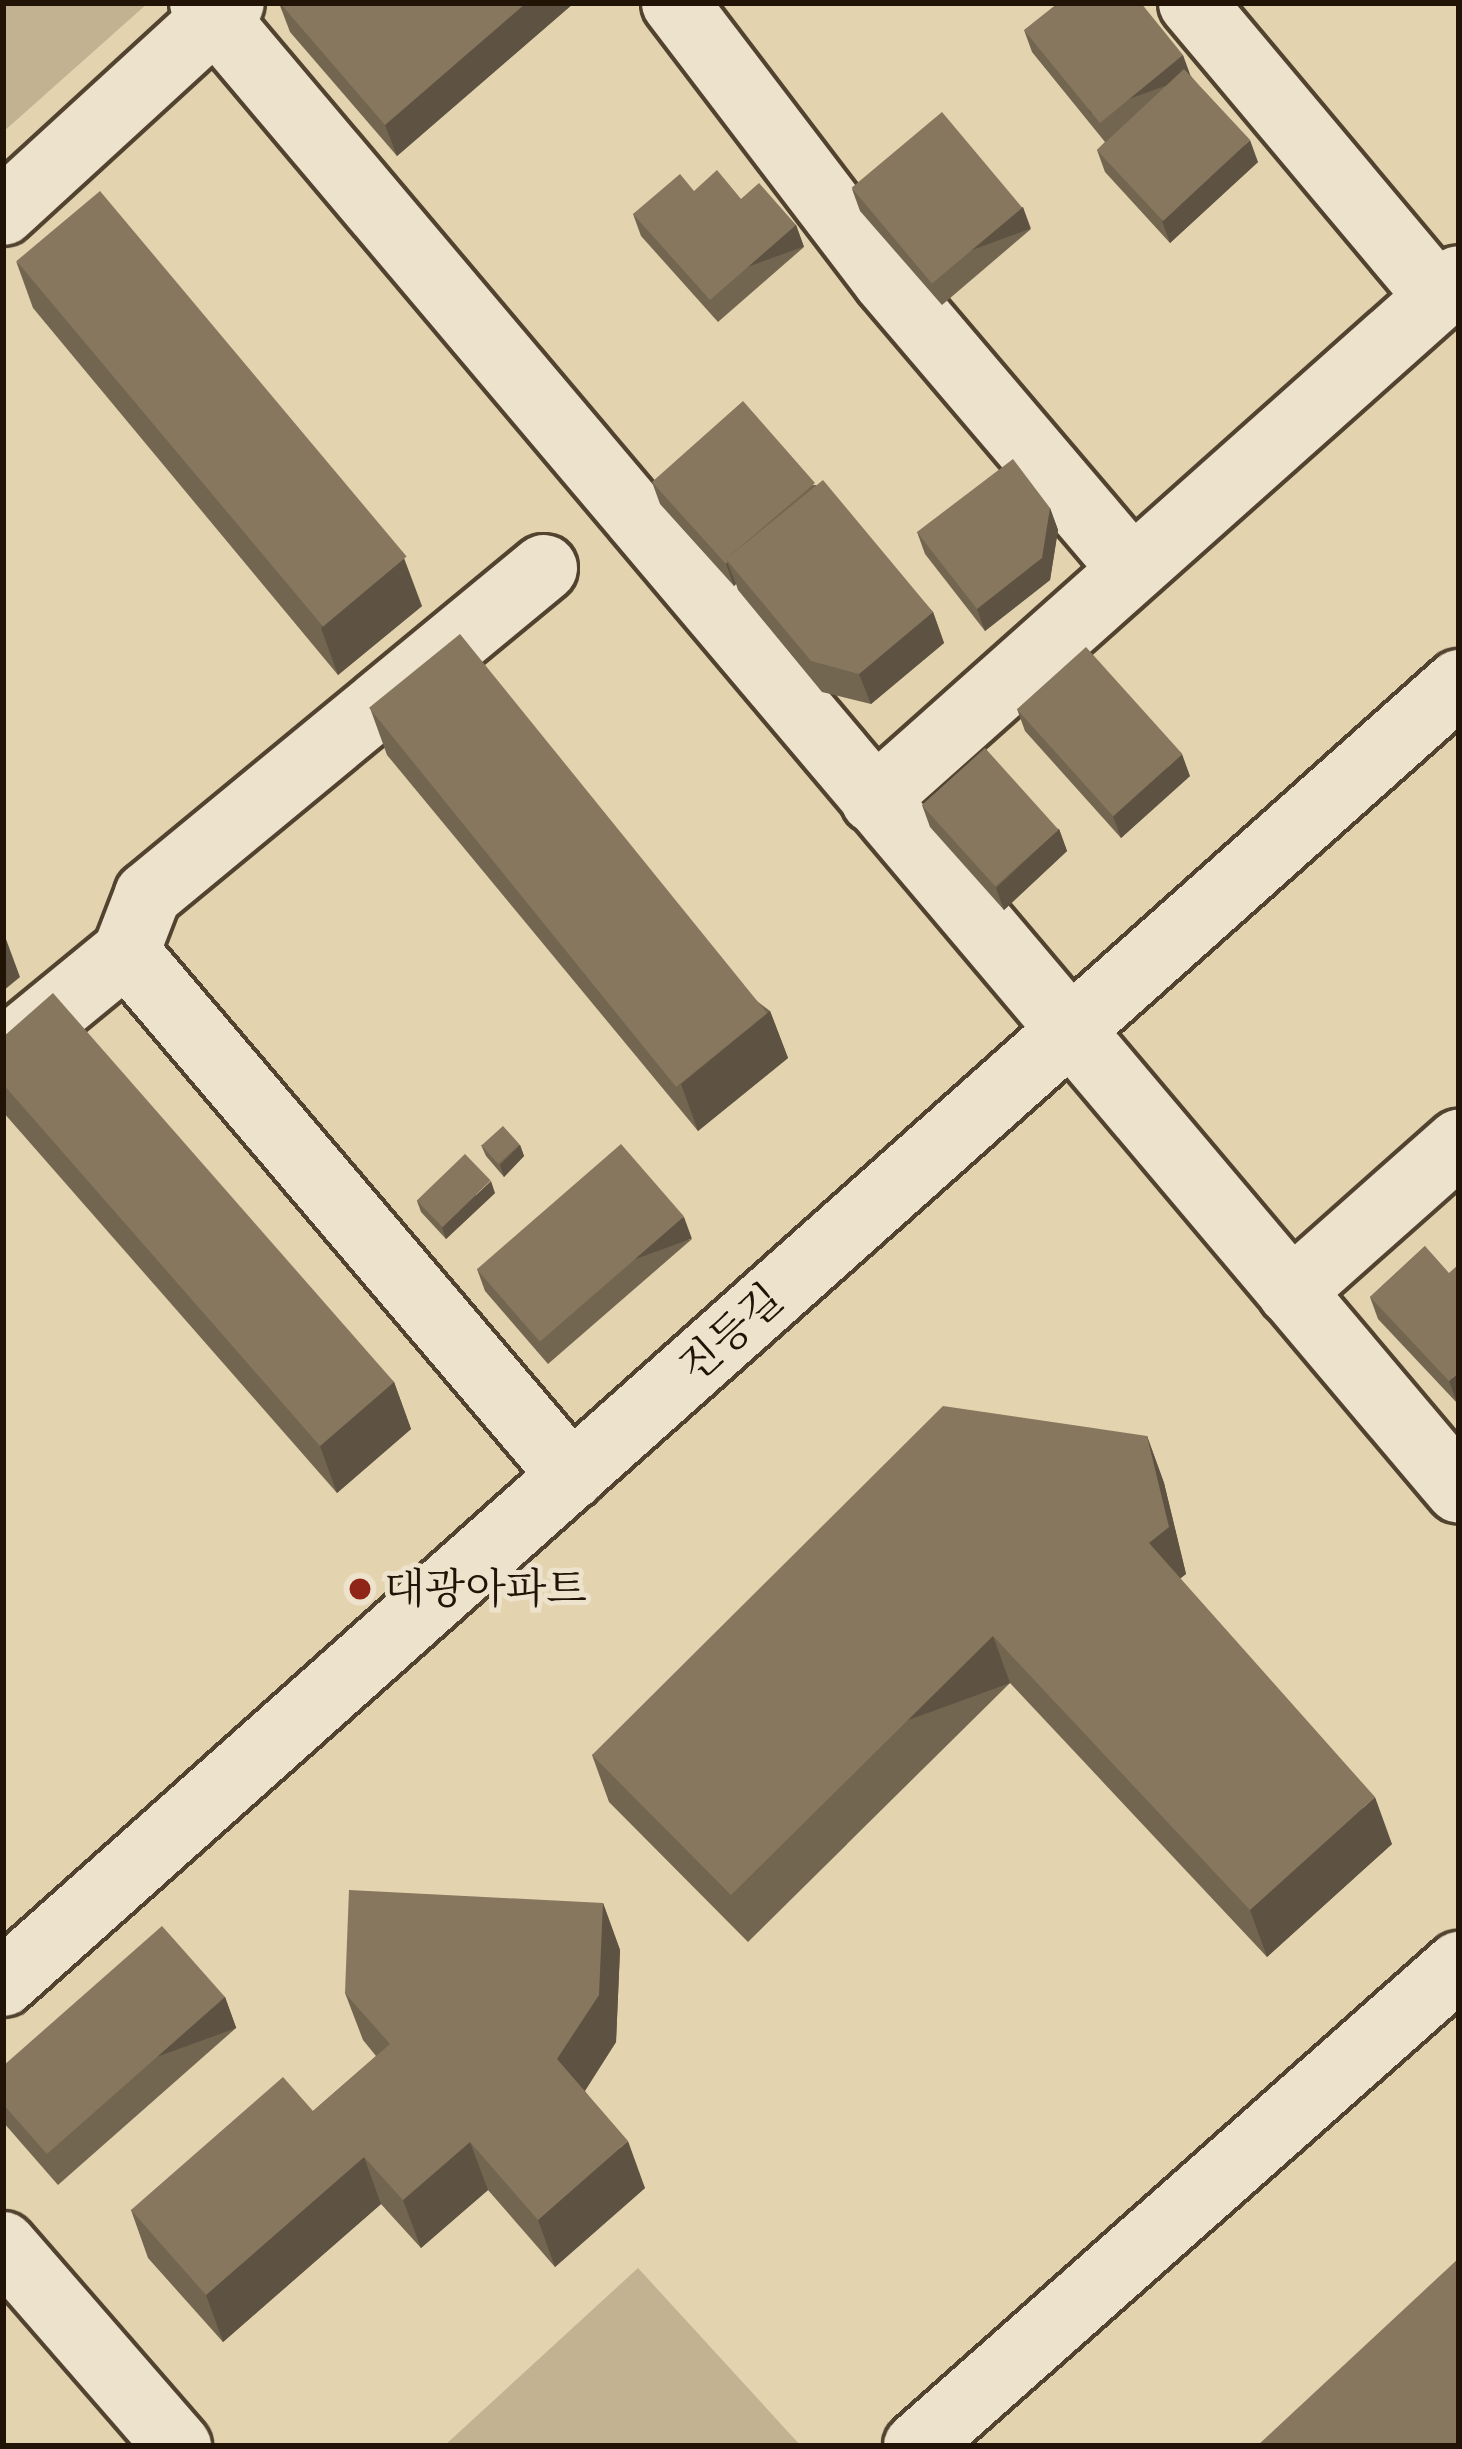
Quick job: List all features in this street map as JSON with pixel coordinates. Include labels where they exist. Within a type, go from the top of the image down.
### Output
[{"type":"street","points":[[675,3],[886,280],[1132,569]]},
{"type":"street","points":[[874,800],[1449,288],[1192,3]]},
{"type":"street","points":[[3,212],[215,8],[874,800],[1459,1490]]},
{"type":"street","points":[[3,1053],[126,952],[148,895],[544,568]]},
{"type":"street","name":"진등길","points":[[3,1983],[1459,683]]},
{"type":"street","points":[[126,952],[572,1476]]},
{"type":"street","points":[[1291,1292],[1459,1143]]},
{"type":"street","points":[[916,2446],[1459,1965]]},
{"type":"street","points":[[3,2245],[178,2446]]},
{"type":"shaded area","points":[[3,3],[148,3],[3,132]]},
{"type":"shaded area","points":[[638,2268],[801,2446],[444,2446]]},
{"type":"building","points":[[280,3],[526,3],[385,125]]},
{"type":"building","points":[[1058,3],[1141,3],[1183,55],[1100,123],[1024,30]]},
{"type":"building","points":[[1184,69],[1250,140],[1163,221],[1097,150]]},
{"type":"building","points":[[942,112],[1022,208],[932,284],[852,188]]},
{"type":"building","points":[[717,170],[741,199],[759,183],[796,225],[710,300],[633,214],[680,174],[694,191]]},
{"type":"building","points":[[100,191],[407,556],[323,626],[17,261]]},
{"type":"building","points":[[743,401],[815,483],[726,559],[726,564],[652,482]]},
{"type":"building","points":[[1013,459],[1050,508],[1042,558],[977,609],[917,532]]},
{"type":"building","points":[[823,480],[933,612],[859,674],[811,661],[726,559]]},
{"type":"building","points":[[460,634],[767,1013],[676,1087],[369,708]]},
{"type":"building","points":[[1086,647],[1182,754],[1113,816],[1017,709]]},
{"type":"building","points":[[985,748],[1059,830],[995,887],[922,805]]},
{"type":"building","points":[[53,993],[394,1382],[320,1446],[3,1084],[3,1037]]},
{"type":"building","points":[[503,1126],[520,1145],[498,1164],[481,1145]]},
{"type":"building","points":[[621,1144],[684,1216],[540,1342],[477,1269]]},
{"type":"building","points":[[465,1154],[491,1181],[443,1227],[417,1201]]},
{"type":"building","points":[[1425,1246],[1449,1273],[1459,1264],[1459,1372],[1449,1381],[1370,1297]]},
{"type":"building","points":[[943,1406],[1147,1436],[1169,1527],[1149,1543],[1375,1797],[1250,1910],[993,1636],[731,1895],[592,1755]]},
{"type":"building","points":[[349,1890],[603,1903],[599,1995],[557,2059],[628,2141],[538,2220],[470,2142],[403,2200],[364,2157],[206,2295],[131,2210],[283,2077],[313,2111],[390,2044],[345,1993]]},
{"type":"building","points":[[162,1926],[225,1997],[47,2154],[3,2104],[3,2066]]},
{"type":"building","points":[[1459,2258],[1459,2446],[1257,2446]]},
{"type":"place","name":"대광아파트","points":[[360,1589]]}]
